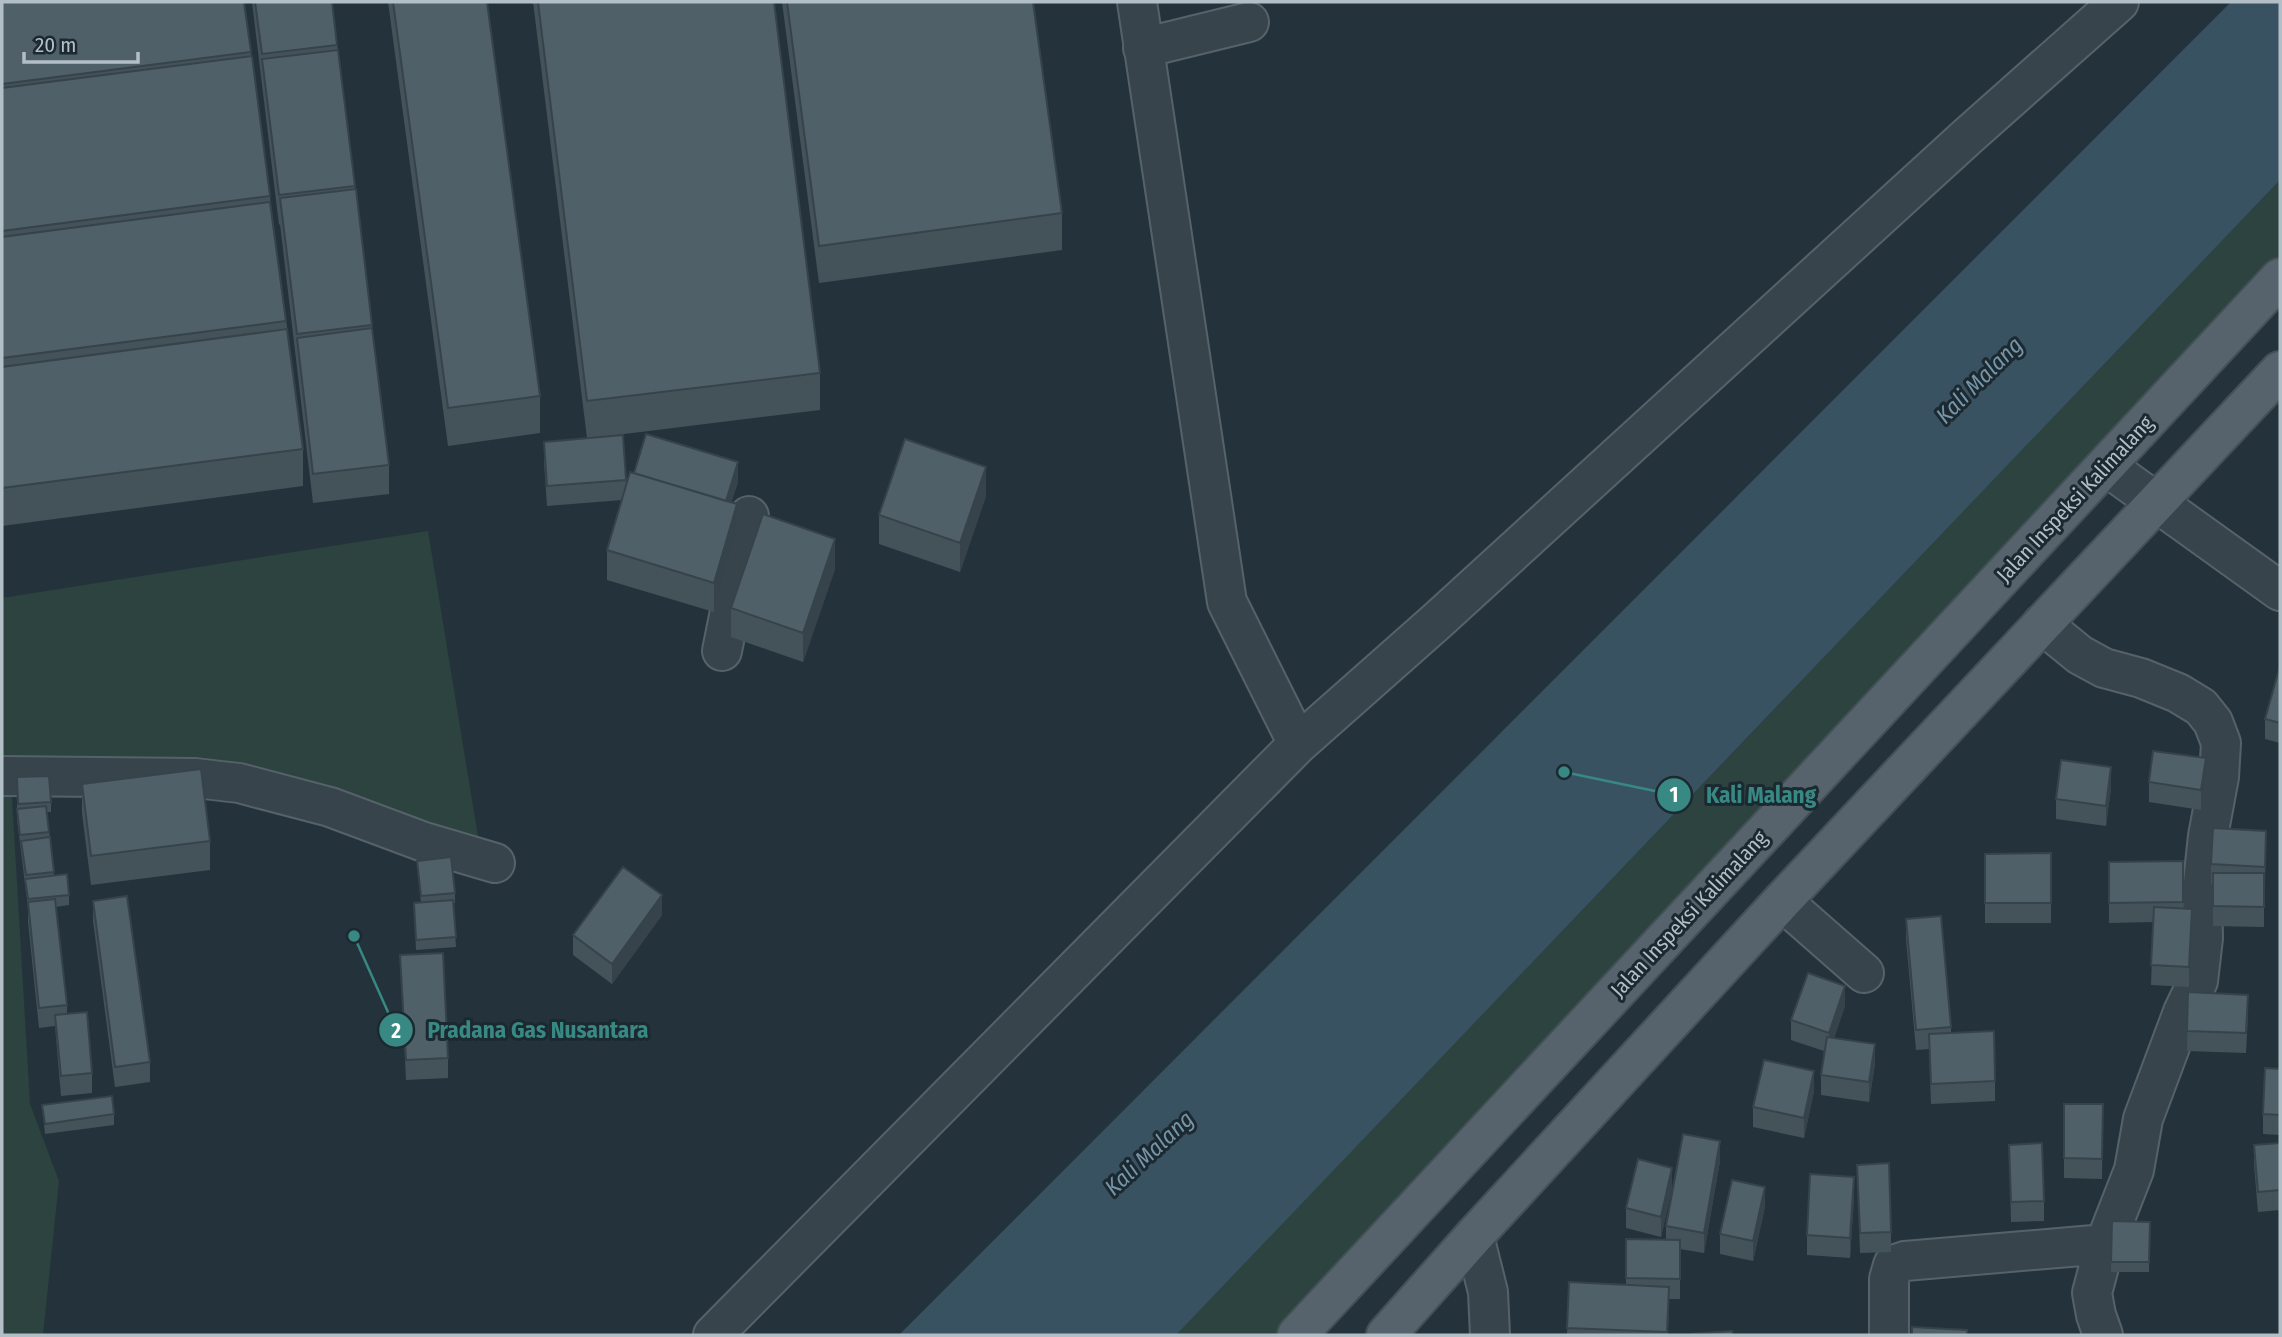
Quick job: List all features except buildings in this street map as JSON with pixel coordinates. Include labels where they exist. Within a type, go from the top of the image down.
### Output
[{"type":"main road","name":"Jalan Inspeksi Kalimalang","points":[[1297,1335],[2280,278]]},
{"type":"main road","points":[[1386,1335],[1782,901],[2280,371]]},
{"type":"main road","points":[[1822,771],[1867,811]]},
{"type":"main road","points":[[1575,1036],[1621,1076]]},
{"type":"street","points":[[1137,2],[1227,602],[1298,744]]},
{"type":"street","points":[[713,1335],[1298,744],[2119,2]]},
{"type":"street","points":[[1143,48],[1249,22]]},
{"type":"street","points":[[2106,466],[2280,591]]},
{"type":"street","points":[[722,651],[749,516]]},
{"type":"street","points":[[2042,624],[2080,654],[2104,668],[2141,678],[2178,693],[2201,707],[2213,722],[2221,743],[2219,777],[2208,836],[2202,892],[2203,938],[2198,981],[2183,1012],[2147,1108],[2134,1170],[2105,1244],[2092,1293],[2103,1335]]},
{"type":"street","points":[[2,776],[195,778],[239,783],[330,807],[424,842],[495,863]]},
{"type":"street","points":[[1782,901],[1864,973]]},
{"type":"street","points":[[1474,1236],[1488,1292],[1490,1335]]},
{"type":"street","points":[[1889,1335],[1889,1279],[1892,1265],[1905,1261],[2105,1244]]},
{"type":"green space","points":[[2280,180],[2280,278],[1297,1335],[1171,1335],[1588,904]]},
{"type":"green space","points":[[428,531],[481,855],[248,791],[11,780],[30,1104],[59,1181],[43,1335],[2,1335],[2,598]]},
{"type":"water","points":[[2231,2],[2280,2],[2280,180],[1176,1335],[899,1335]]},
{"type":"place","name":"Kali Malang","points":[[1564,772]]},
{"type":"place","name":"Pradana Gas Nusantara","points":[[354,936]]}]
